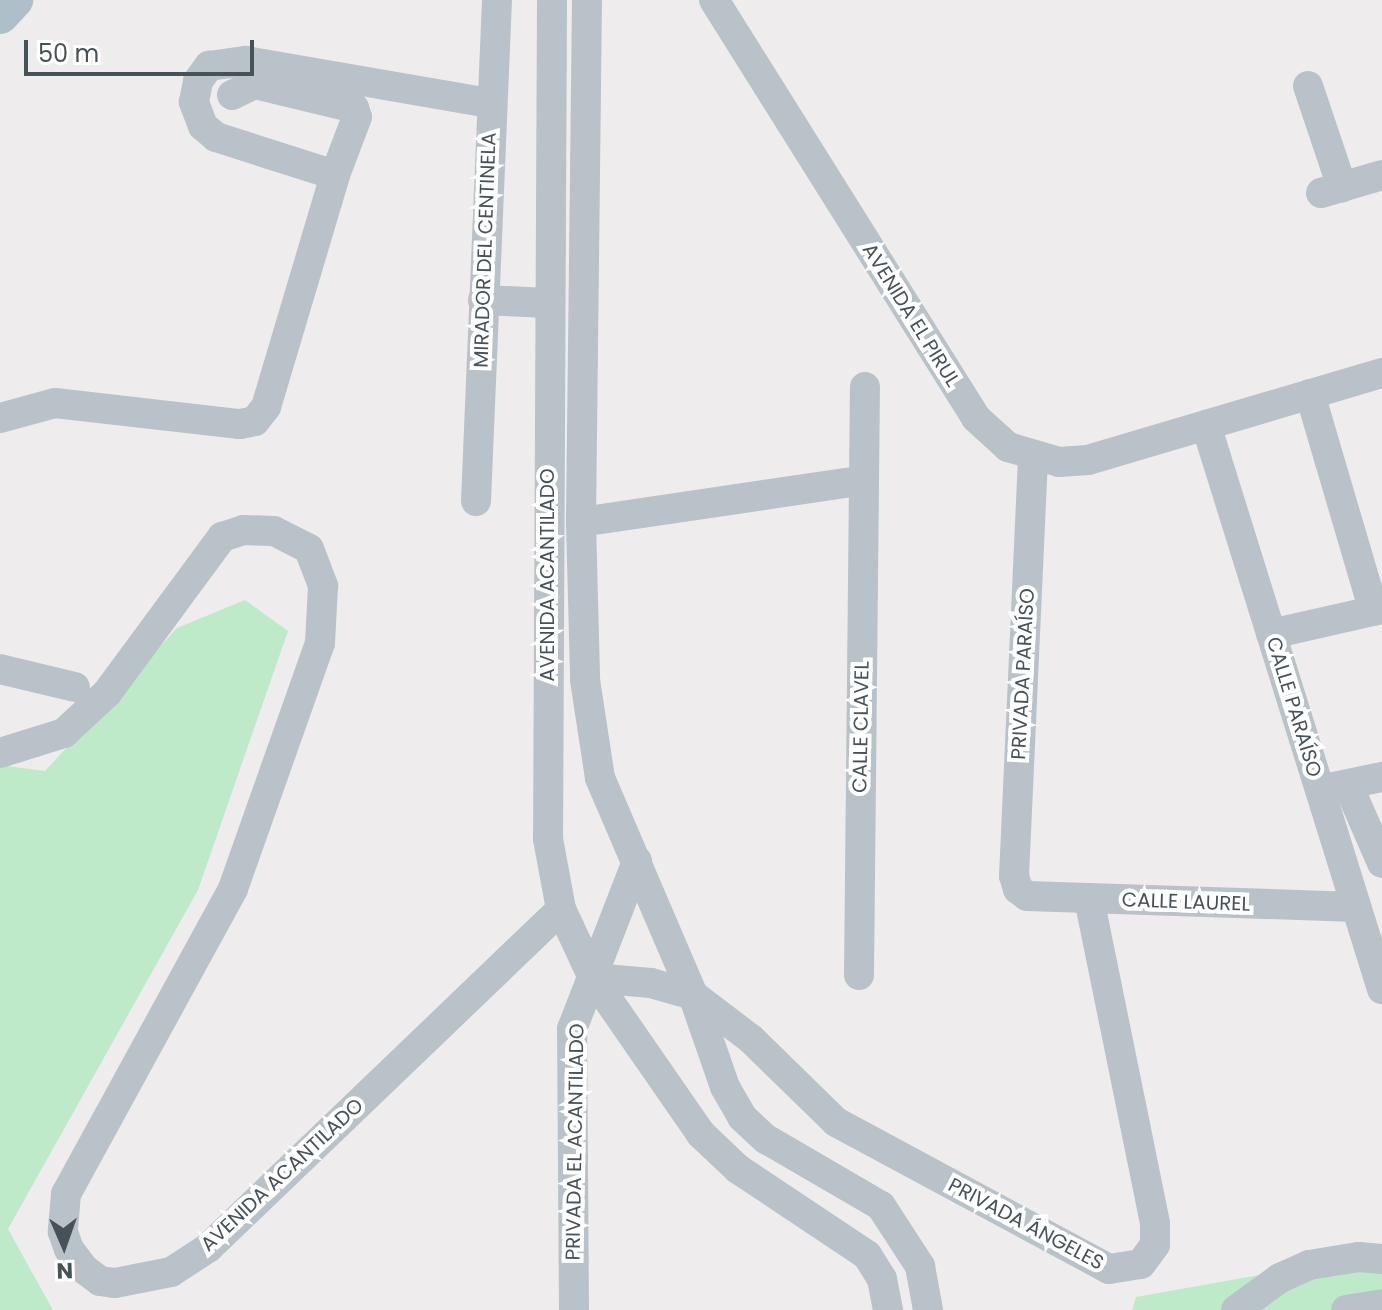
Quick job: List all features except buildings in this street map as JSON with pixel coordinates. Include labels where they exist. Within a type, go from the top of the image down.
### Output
[{"type":"main road","points":[[0,15],[14,0]]},
{"type":"street","name":"MIRADOR DEL CENTINELA","points":[[476,501],[490,103],[497,0]]},
{"type":"street","name":"AVENIDA ACANTILADO","points":[[0,753],[64,733],[107,693],[222,537],[243,530],[274,531],[309,549],[323,586],[320,643],[233,889],[66,1194],[63,1232],[69,1249],[84,1269],[100,1281],[115,1283],[171,1272],[208,1248],[561,909],[548,839],[548,302],[552,0]]},
{"type":"street","name":"AVENIDA ACANTILADO","points":[[587,0],[581,522],[585,680],[592,745],[600,778],[693,995],[725,1087],[742,1117],[766,1139],[881,1206],[920,1266]]},
{"type":"street","name":"AVENIDA EL PIRUL","points":[[714,0],[976,418],[1008,447],[1033,458],[1088,460],[1382,373]]},
{"type":"street","points":[[335,175],[216,137],[203,126],[194,102],[198,81],[209,66],[246,61],[490,103]]},
{"type":"street","points":[[0,418],[55,403],[255,421],[266,407],[335,175],[357,117],[354,108],[255,84],[232,95]]},
{"type":"street","points":[[1308,86],[1331,190],[1382,175]]},
{"type":"street","points":[[483,298],[548,302]]},
{"type":"street","name":"CALLE CLAVEL","points":[[859,975],[865,387]]},
{"type":"street","points":[[1271,634],[1378,610],[1310,394]]},
{"type":"street","name":"CALLE PARAÍSO","points":[[1206,425],[1271,634],[1334,787],[1356,907],[1382,989]]},
{"type":"street","name":"PRIVADA PARAÍSO","points":[[1018,889],[1014,876],[1033,458]]},
{"type":"street","points":[[581,522],[864,480]]},
{"type":"street","points":[[0,669],[75,687]]},
{"type":"street","points":[[1382,777],[1334,787],[1382,863]]},
{"type":"street","name":"PRIVADA EL ACANTILADO","points":[[574,1310],[572,1029],[637,861]]},
{"type":"street","name":"CALLE LAUREL","points":[[1018,889],[1027,896],[1356,907]]},
{"type":"street","name":"PRIVADA ÁNGELES","points":[[693,995],[751,1039],[836,1122],[1109,1269],[1141,1264],[1155,1245],[1155,1223],[1089,899]]},
{"type":"street","points":[[561,909],[593,978],[701,1134],[738,1169],[846,1237],[867,1255],[882,1279],[888,1310]]},
{"type":"street","points":[[593,978],[651,983],[693,995]]},
{"type":"street","points":[[1236,1310],[1280,1278],[1309,1265],[1359,1257],[1382,1259]]},
{"type":"street","points":[[882,1279],[920,1266],[928,1310]]},
{"type":"street","points":[[1346,1310],[1382,1304]]},
{"type":"green space","points":[[245,600],[288,631],[198,890],[8,1229],[53,1310],[0,1310],[0,765],[45,771],[177,628]]},
{"type":"green space","points":[[1382,1253],[1382,1310],[1132,1310],[1136,1297]]}]
